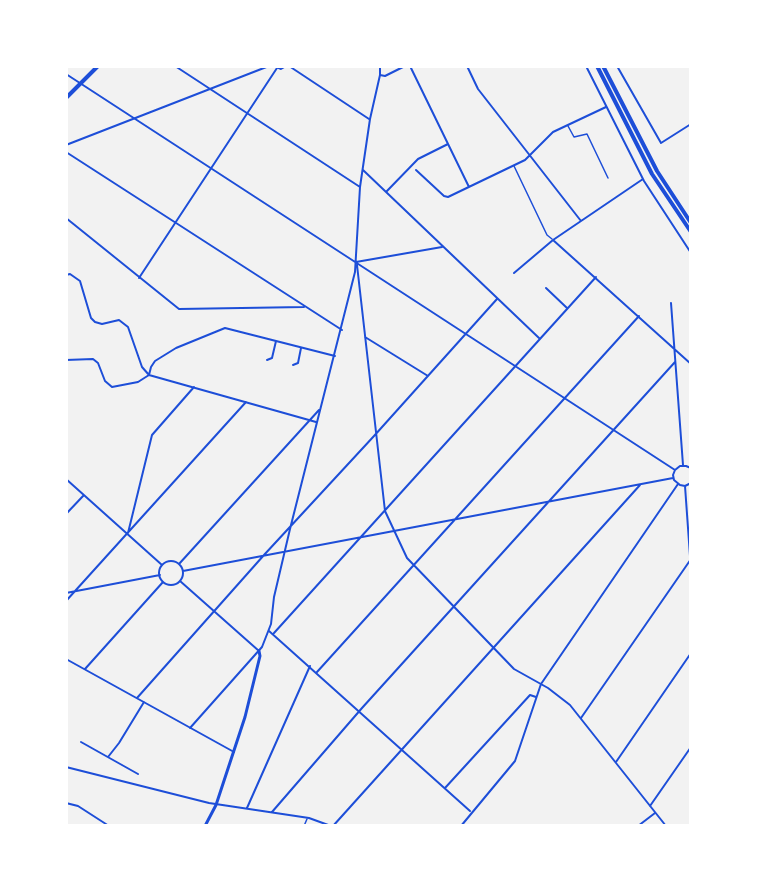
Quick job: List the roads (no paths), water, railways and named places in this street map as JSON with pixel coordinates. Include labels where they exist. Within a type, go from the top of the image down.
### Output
[{"type":"main road","points":[[66,98],[98,66]]},
{"type":"main road","points":[[597,66],[652,174],[691,232]]},
{"type":"main road","points":[[603,66],[657,171],[691,223]]},
{"type":"street","points":[[175,66],[360,187]]},
{"type":"street","points":[[66,145],[269,66]]},
{"type":"street","points":[[139,278],[275,67],[281,69],[288,66],[370,119]]},
{"type":"street","points":[[189,728],[259,651],[269,631],[274,597],[293,515],[351,289],[356,262],[360,187],[380,66]]},
{"type":"street","points":[[380,75],[385,76],[405,66]]},
{"type":"street","points":[[410,66],[469,187]]},
{"type":"street","points":[[467,66],[478,89],[581,221]]},
{"type":"street","points":[[586,66],[643,179],[691,254]]},
{"type":"street","points":[[617,66],[661,143],[691,124]]},
{"type":"street","points":[[66,74],[675,470]]},
{"type":"street","points":[[416,170],[444,196],[448,197],[514,166],[530,156],[553,132],[606,106]]},
{"type":"street","points":[[387,192],[418,159],[448,144]]},
{"type":"street","points":[[66,152],[342,330]]},
{"type":"street","points":[[363,170],[539,338]]},
{"type":"street","points":[[514,273],[553,240],[643,179]]},
{"type":"street","points":[[66,218],[178,309],[304,307]]},
{"type":"street","points":[[553,240],[691,364]]},
{"type":"street","points":[[356,262],[443,247]]},
{"type":"street","points":[[356,262],[385,511],[407,558],[514,669],[560,697],[581,718],[666,826]]},
{"type":"street","points":[[66,275],[70,274],[80,281],[91,318],[95,322],[102,324],[119,320],[128,327],[142,367],[149,375],[317,422]]},
{"type":"street","points":[[274,633],[539,338],[596,278]]},
{"type":"street","points":[[351,289],[355,286],[360,289]]},
{"type":"street","points":[[546,288],[567,308]]},
{"type":"street","points":[[137,698],[497,299]]},
{"type":"street","points":[[671,303],[683,465]]},
{"type":"street","points":[[317,672],[639,316]]},
{"type":"street","points":[[66,360],[93,359],[98,363],[105,381],[112,387],[138,382],[149,375],[155,361],[176,348],[225,328],[335,356]]},
{"type":"street","points":[[366,337],[428,376]]},
{"type":"street","points":[[267,360],[272,358],[276,341]]},
{"type":"street","points":[[293,365],[298,363],[301,348]]},
{"type":"street","points":[[272,812],[453,607],[675,362]]},
{"type":"street","points":[[128,534],[152,435],[194,387]]},
{"type":"street","points":[[66,601],[246,402]]},
{"type":"street","points":[[179,564],[321,408]]},
{"type":"street","points":[[683,465],[691,468]]},
{"type":"street","points":[[675,470],[683,465]]},
{"type":"street","points":[[675,470],[674,478],[678,484],[685,486],[691,483]]},
{"type":"street","points":[[183,571],[674,478]]},
{"type":"street","points":[[66,479],[162,565]]},
{"type":"street","points":[[66,766],[216,805],[307,818],[332,826],[641,484]]},
{"type":"street","points":[[461,826],[515,761],[540,684],[678,484]]},
{"type":"street","points":[[685,486],[691,570]]},
{"type":"street","points":[[66,514],[84,495]]},
{"type":"street","points":[[293,515],[298,517],[307,509]]},
{"type":"street","points":[[130,520],[135,525]]},
{"type":"street","points":[[581,718],[691,560]]},
{"type":"street","points":[[162,565],[172,561],[179,564],[183,571],[180,580],[174,585],[163,582]]},
{"type":"street","points":[[162,565],[160,575],[163,582]]},
{"type":"street","points":[[66,593],[160,575]]},
{"type":"street","points":[[180,580],[259,651],[260,656],[234,752],[216,805],[205,826]]},
{"type":"street","points":[[84,669],[163,582]]},
{"type":"street","points":[[269,631],[274,633],[471,812]]},
{"type":"street","points":[[616,762],[691,653]]},
{"type":"street","points":[[66,659],[234,752]]},
{"type":"street","points":[[248,808],[310,666]]},
{"type":"street","points":[[445,788],[530,695],[536,697]]},
{"type":"street","points":[[108,758],[144,702]]},
{"type":"street","points":[[81,742],[138,774]]},
{"type":"street","points":[[650,806],[691,747]]},
{"type":"street","points":[[66,802],[78,806],[109,826]]},
{"type":"street","points":[[638,826],[656,813]]},
{"type":"lane","points":[[567,125],[574,137],[587,134],[608,178]]},
{"type":"lane","points":[[514,166],[547,235],[553,240]]},
{"type":"lane","points":[[304,826],[307,818]]}]
